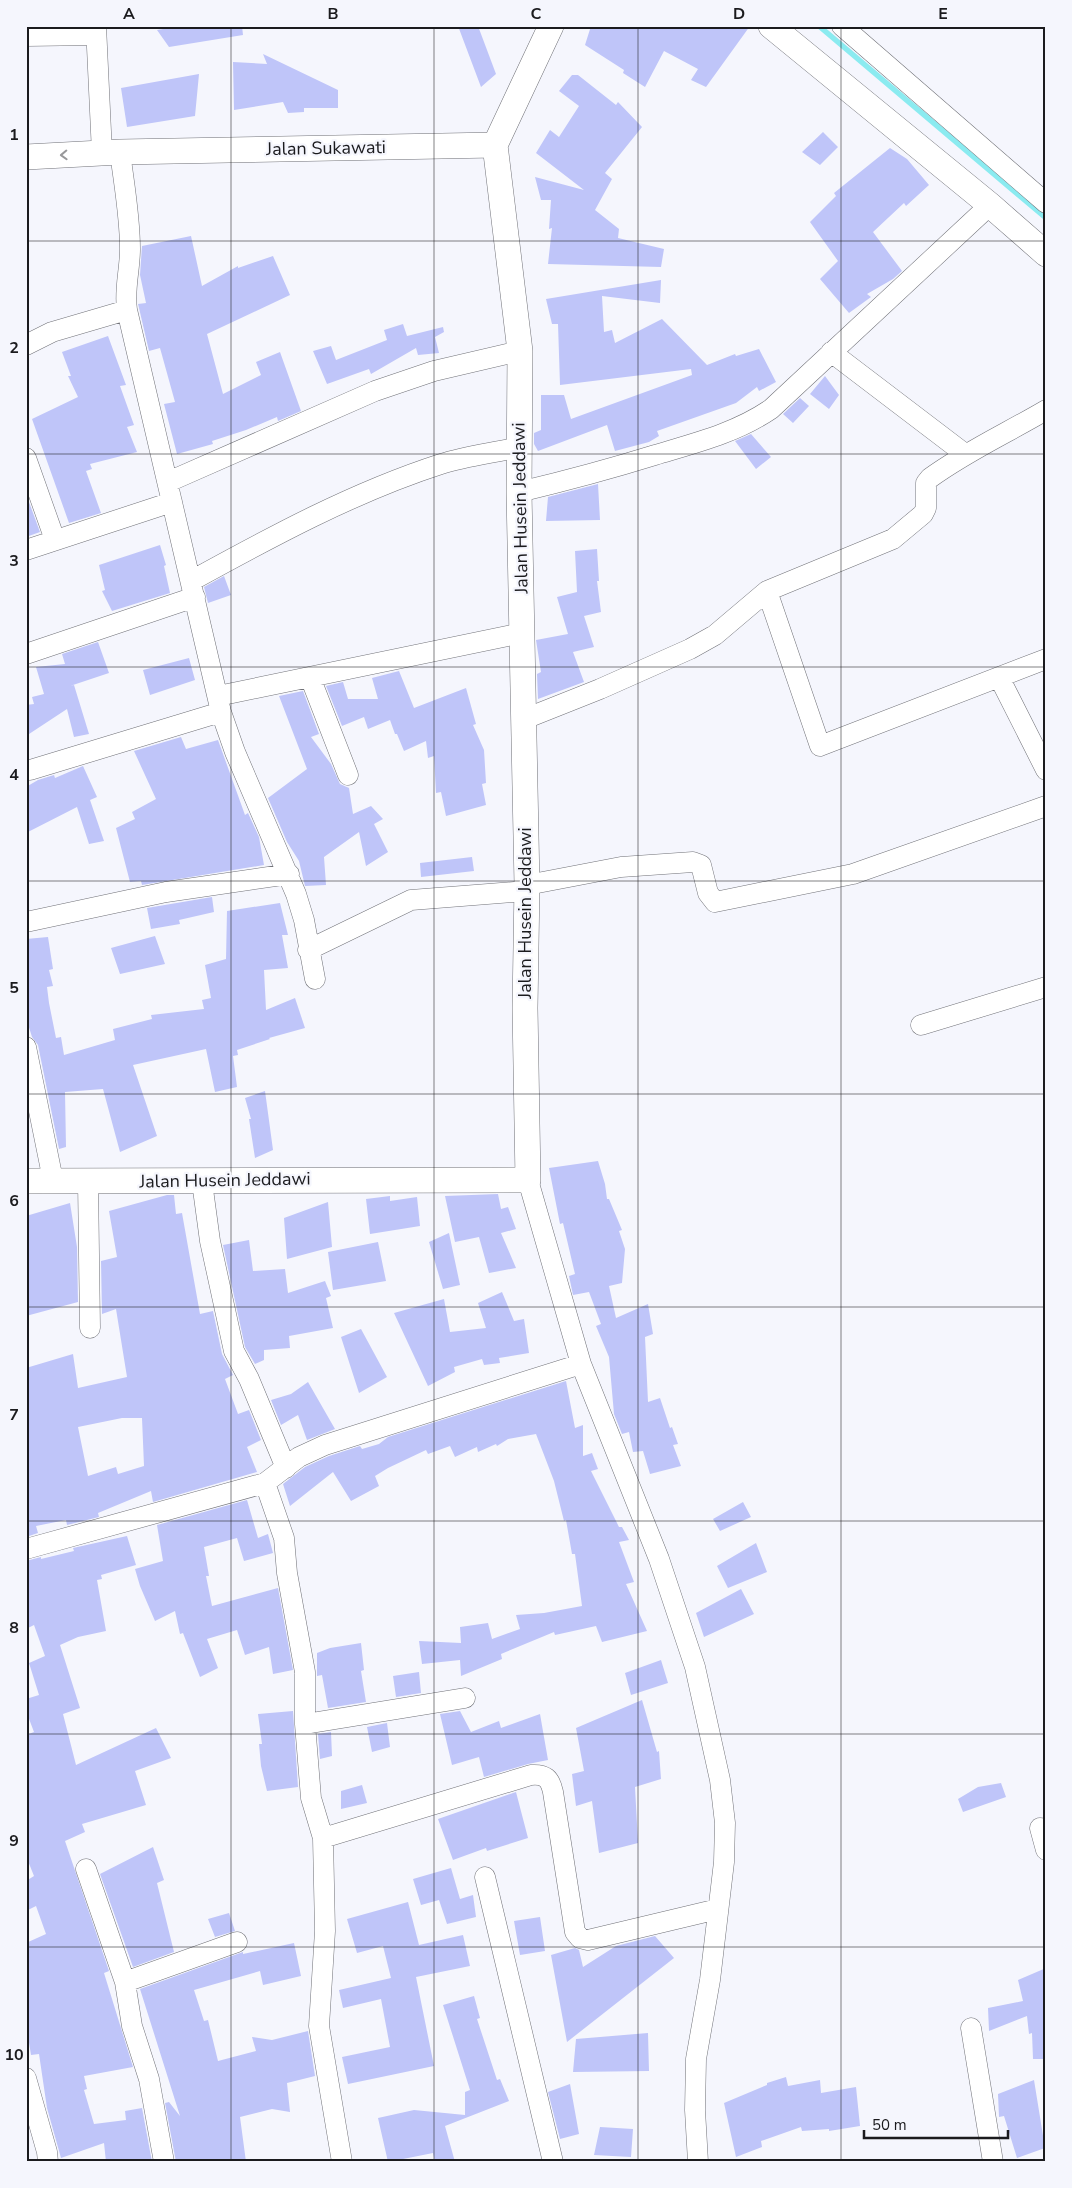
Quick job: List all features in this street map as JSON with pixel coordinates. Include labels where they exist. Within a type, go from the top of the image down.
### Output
[{"type":"street","points":[[495,145],[551,26]]},
{"type":"street","points":[[771,26],[1046,254]]},
{"type":"street","points":[[842,26],[1046,203]]},
{"type":"street","points":[[26,36],[96,31],[111,152],[129,224],[129,271],[125,292],[126,310],[219,704],[235,752],[288,874],[304,920],[308,950],[315,979]]},
{"type":"street","name":"Jalan Sukawati","points":[[26,157],[111,152],[495,145]]},
{"type":"street","name":"Jalan Husein Jeddawi","points":[[26,1181],[528,1180],[525,1008],[527,888],[522,720],[519,492],[520,351],[495,145]]},
{"type":"street","points":[[519,492],[577,478],[684,447],[751,423],[771,409],[831,352],[896,296],[990,206]]},
{"type":"street","points":[[26,345],[52,332],[126,310]]},
{"type":"street","points":[[168,482],[375,391],[434,371],[520,351]]},
{"type":"street","points":[[831,352],[965,454]]},
{"type":"street","points":[[522,720],[600,689],[690,649],[715,634],[767,591],[893,539],[923,514],[926,508],[926,483],[930,478],[965,454],[1008,433],[1046,410]]},
{"type":"street","points":[[26,654],[193,589],[286,531],[395,481],[443,463],[519,447]]},
{"type":"street","points":[[26,458],[55,540]]},
{"type":"street","points":[[26,550],[172,502]]},
{"type":"street","points":[[767,591],[820,746],[1046,659]]},
{"type":"street","points":[[30,770],[219,704],[310,677],[522,633]]},
{"type":"street","points":[[310,677],[348,775]]},
{"type":"street","points":[[999,677],[1046,770]]},
{"type":"street","points":[[308,950],[411,900],[527,888],[621,867],[693,862],[701,865],[708,893],[715,902],[854,874],[1046,806]]},
{"type":"street","points":[[26,922],[166,892],[288,874]]},
{"type":"street","points":[[922,1025],[1046,988]]},
{"type":"street","points":[[26,1047],[53,1180]]},
{"type":"street","points":[[88,1180],[90,1328]]},
{"type":"street","points":[[528,1180],[580,1364],[659,1560],[695,1667],[720,1780],[725,1823],[724,1862],[710,1980],[696,2060],[695,2110],[698,2162]]},
{"type":"street","points":[[202,1182],[210,1242],[234,1351],[286,1468]]},
{"type":"street","points":[[26,1549],[265,1483],[299,1457],[325,1445],[580,1364]]},
{"type":"street","points":[[265,1483],[284,1538],[287,1573],[305,1672],[305,1724],[311,1798],[323,1838],[325,1931],[319,2026],[342,2162]]},
{"type":"street","points":[[305,1724],[465,1698]]},
{"type":"street","points":[[323,1838],[531,1775],[542,1775],[549,1779],[553,1792],[575,1932],[580,1938],[588,1940],[718,1909]]},
{"type":"street","points":[[1040,1828],[1046,1850]]},
{"type":"street","points":[[86,1869],[125,1982],[132,2026],[150,2079],[164,2162]]},
{"type":"street","points":[[485,1877],[553,2162]]},
{"type":"street","points":[[125,1982],[237,1942]]},
{"type":"street","points":[[971,2028],[993,2162]]},
{"type":"street","points":[[26,2078],[47,2152],[48,2162]]},
{"type":"building","points":[[182,26],[242,26],[243,35],[169,47],[157,30]]},
{"type":"building","points":[[458,26],[478,26],[496,74],[481,87]]},
{"type":"building","points":[[591,26],[750,26],[706,87],[691,80],[698,69],[664,51],[645,87],[623,73],[624,70],[585,45]]},
{"type":"building","points":[[263,54],[338,90],[338,108],[304,108],[304,112],[288,113],[283,102],[234,110],[233,62],[267,64]]},
{"type":"building","points":[[199,74],[195,116],[127,127],[121,88]]},
{"type":"building","points":[[572,75],[578,75],[616,105],[618,102],[642,127],[605,173],[612,179],[595,210],[619,229],[618,238],[664,249],[661,267],[548,264],[552,228],[549,229],[551,200],[541,200],[535,177],[584,190],[536,153],[550,130],[559,137],[579,106],[559,91]]},
{"type":"building","points":[[823,132],[838,147],[820,165],[802,152]]},
{"type":"building","points":[[890,148],[907,159],[929,185],[906,206],[904,203],[873,232],[902,271],[893,279],[867,294],[871,297],[849,313],[820,279],[838,261],[810,222],[836,196],[834,193]]},
{"type":"building","points":[[191,236],[202,286],[238,266],[238,268],[273,256],[290,295],[207,334],[223,394],[261,375],[256,362],[280,352],[301,411],[278,421],[277,417],[212,441],[213,444],[177,454],[164,404],[175,402],[160,348],[149,351],[138,304],[146,303],[140,275],[142,246]]},
{"type":"building","points":[[661,280],[660,303],[602,296],[604,332],[612,330],[615,343],[662,319],[707,365],[735,354],[736,356],[759,349],[776,382],[759,391],[757,387],[736,403],[657,431],[659,436],[649,442],[615,451],[607,425],[538,451],[534,444],[534,433],[541,430],[541,395],[564,395],[571,419],[692,375],[691,369],[560,385],[558,324],[552,324],[546,299]]},
{"type":"building","points":[[403,324],[407,336],[443,327],[444,332],[435,337],[439,353],[418,355],[416,348],[371,374],[369,369],[327,384],[313,351],[331,346],[336,360],[387,340],[384,330]]},
{"type":"building","points":[[108,336],[126,385],[120,386],[134,425],[127,427],[137,452],[90,464],[92,469],[86,471],[101,513],[69,523],[32,419],[78,397],[68,376],[71,376],[62,352]]},
{"type":"building","points":[[825,376],[839,395],[829,409],[810,394]]},
{"type":"building","points":[[800,398],[809,406],[793,423],[783,414]]},
{"type":"building","points":[[751,434],[771,457],[756,469],[735,441]]},
{"type":"building","points":[[598,484],[600,520],[546,521],[548,497]]},
{"type":"building","points":[[26,494],[40,532],[26,537]]},
{"type":"building","points":[[160,545],[166,565],[164,566],[170,593],[112,611],[102,591],[105,590],[99,565]]},
{"type":"building","points":[[597,549],[599,581],[597,581],[601,612],[584,616],[594,647],[573,652],[584,682],[538,699],[537,674],[541,672],[536,640],[568,634],[557,597],[577,592],[575,551]]},
{"type":"building","points":[[224,576],[231,595],[208,603],[204,587]]},
{"type":"building","points":[[98,642],[109,673],[70,686],[74,685],[89,734],[74,737],[67,709],[26,736],[26,705],[34,704],[32,697],[44,694],[36,667],[65,664],[62,654]]},
{"type":"building","points":[[189,658],[195,680],[150,695],[143,670]]},
{"type":"building","points":[[399,671],[414,708],[466,688],[476,724],[473,725],[484,750],[486,783],[482,784],[486,805],[446,816],[441,792],[436,793],[434,756],[428,758],[426,741],[404,751],[390,720],[368,729],[364,717],[342,726],[326,686],[343,682],[348,699],[378,699],[372,678]]},
{"type":"building","points":[[303,691],[319,734],[311,737],[331,764],[340,784],[349,788],[353,814],[371,806],[383,819],[374,824],[388,852],[366,866],[359,832],[324,857],[326,885],[305,886],[299,861],[287,842],[268,798],[307,769],[279,696]]},
{"type":"building","points":[[181,737],[186,749],[218,740],[245,815],[248,813],[259,837],[264,865],[142,885],[141,881],[130,882],[116,828],[135,819],[132,812],[156,799],[134,751]]},
{"type":"building","points":[[83,766],[97,797],[90,800],[104,841],[89,844],[77,807],[26,833],[26,787],[38,780],[54,775],[55,778]]},
{"type":"building","points":[[472,857],[474,871],[421,877],[420,863]]},
{"type":"building","points":[[212,897],[214,912],[179,920],[180,924],[151,929],[147,908]]},
{"type":"building","points":[[280,903],[288,935],[282,935],[288,968],[264,970],[266,1010],[295,998],[305,1028],[269,1038],[237,1050],[238,1055],[233,1056],[237,1087],[215,1092],[206,1049],[133,1065],[157,1136],[120,1152],[103,1089],[65,1092],[66,1147],[59,1149],[38,1045],[32,1037],[26,1018],[26,939],[48,937],[53,969],[49,970],[53,986],[47,987],[49,1003],[56,1038],[61,1037],[64,1055],[115,1040],[113,1029],[152,1019],[151,1015],[204,1009],[202,1000],[211,998],[205,965],[226,959],[227,911]]},
{"type":"building","points":[[155,936],[165,964],[120,974],[111,948]]},
{"type":"building","points":[[265,1091],[273,1150],[255,1158],[249,1119],[251,1119],[245,1098]]},
{"type":"building","points":[[598,1161],[605,1184],[607,1199],[609,1199],[622,1230],[619,1231],[625,1249],[622,1283],[609,1286],[616,1318],[648,1304],[653,1334],[645,1337],[648,1402],[660,1398],[670,1428],[672,1427],[678,1444],[673,1445],[681,1466],[650,1474],[643,1451],[633,1452],[629,1432],[622,1434],[614,1414],[609,1357],[596,1326],[601,1324],[589,1292],[573,1295],[569,1276],[575,1274],[563,1223],[560,1224],[549,1168]]},
{"type":"building","points":[[498,1194],[501,1209],[508,1207],[516,1229],[501,1233],[516,1268],[489,1273],[479,1237],[455,1242],[445,1196]]},
{"type":"building","points":[[167,1195],[174,1195],[176,1214],[182,1213],[200,1314],[213,1311],[222,1354],[233,1375],[225,1379],[238,1414],[249,1410],[261,1440],[247,1447],[257,1472],[153,1502],[151,1491],[98,1513],[99,1517],[67,1525],[66,1520],[36,1526],[38,1533],[26,1537],[26,1368],[73,1354],[78,1388],[127,1377],[116,1309],[102,1314],[101,1261],[117,1257],[109,1211]],"holes":[[[122,1418],[142,1418],[144,1466],[118,1474],[116,1467],[88,1476],[78,1427]]]},
{"type":"building","points":[[390,1196],[390,1201],[417,1197],[420,1226],[370,1234],[366,1199]]},
{"type":"building","points":[[328,1202],[332,1247],[287,1259],[284,1218]]},
{"type":"building","points":[[70,1203],[77,1247],[78,1302],[26,1316],[26,1216]]},
{"type":"building","points":[[449,1233],[460,1285],[443,1289],[429,1242]]},
{"type":"building","points":[[249,1240],[253,1271],[285,1269],[288,1293],[325,1281],[331,1296],[326,1298],[333,1328],[289,1336],[290,1348],[264,1350],[264,1360],[255,1364],[245,1347],[223,1245]]},
{"type":"building","points":[[378,1242],[386,1281],[333,1290],[328,1252]]},
{"type":"building","points":[[502,1292],[514,1321],[524,1319],[529,1353],[499,1358],[500,1363],[484,1365],[482,1359],[454,1367],[455,1372],[428,1386],[394,1313],[444,1299],[450,1332],[486,1328],[478,1303]]},
{"type":"building","points":[[361,1329],[387,1377],[359,1393],[341,1337]]},
{"type":"building","points":[[566,1381],[575,1428],[583,1425],[583,1456],[592,1453],[598,1469],[591,1471],[619,1527],[622,1527],[629,1540],[619,1542],[634,1582],[626,1584],[647,1631],[602,1642],[596,1626],[555,1635],[554,1632],[501,1654],[502,1659],[461,1676],[460,1660],[422,1664],[419,1641],[461,1643],[460,1627],[488,1623],[492,1639],[520,1629],[516,1615],[544,1613],[582,1606],[575,1554],[572,1554],[566,1520],[564,1521],[554,1481],[536,1434],[508,1439],[497,1446],[496,1444],[478,1452],[477,1447],[455,1457],[450,1446],[428,1454],[426,1450],[375,1476],[379,1486],[351,1501],[333,1472],[290,1506],[283,1484],[305,1467],[329,1456],[360,1446],[362,1449],[379,1444],[388,1437]]},
{"type":"building","points":[[308,1382],[335,1429],[307,1440],[298,1415],[281,1425],[271,1400],[291,1394]]},
{"type":"building","points":[[247,1500],[258,1538],[268,1534],[273,1553],[244,1561],[237,1538],[204,1547],[209,1576],[206,1576],[212,1606],[278,1588],[293,1670],[273,1674],[269,1647],[245,1655],[237,1630],[207,1639],[218,1668],[200,1677],[183,1633],[180,1634],[175,1611],[155,1621],[135,1569],[163,1561],[157,1525]]},
{"type":"building","points":[[743,1502],[751,1517],[720,1531],[713,1519]]},
{"type":"building","points":[[127,1536],[136,1565],[101,1575],[102,1579],[97,1580],[106,1631],[78,1637],[60,1645],[80,1708],[63,1714],[76,1765],[156,1728],[171,1758],[135,1771],[146,1805],[82,1824],[85,1832],[65,1841],[109,1971],[104,1973],[133,2067],[84,2076],[87,2089],[84,2090],[94,2124],[126,2120],[125,2111],[142,2108],[152,2162],[106,2162],[104,2143],[61,2158],[47,2108],[39,2054],[31,2055],[26,2024],[26,1943],[46,1934],[36,1906],[26,1911],[26,1881],[34,1876],[26,1856],[26,1735],[34,1732],[26,1711],[26,1699],[39,1695],[29,1663],[45,1656],[34,1625],[26,1629],[26,1561],[74,1551],[73,1548]]},
{"type":"building","points":[[756,1543],[767,1572],[728,1588],[717,1566]]},
{"type":"building","points":[[741,1589],[754,1614],[704,1637],[696,1613]]},
{"type":"building","points":[[361,1643],[364,1670],[361,1671],[366,1702],[328,1708],[322,1675],[317,1676],[317,1653],[330,1648]]},
{"type":"building","points":[[661,1660],[668,1683],[631,1695],[625,1673]]},
{"type":"building","points":[[419,1672],[421,1693],[396,1697],[393,1676]]},
{"type":"building","points":[[642,1700],[657,1752],[659,1751],[661,1779],[635,1787],[638,1843],[599,1853],[592,1801],[576,1806],[572,1774],[584,1771],[576,1728]]},
{"type":"building","points":[[293,1711],[298,1787],[267,1791],[261,1766],[259,1744],[262,1744],[258,1714]]},
{"type":"building","points":[[460,1711],[471,1732],[499,1721],[501,1728],[540,1714],[548,1760],[484,1777],[479,1757],[452,1765],[440,1714]]},
{"type":"building","points":[[387,1723],[390,1747],[372,1752],[367,1727]]},
{"type":"building","points":[[331,1732],[332,1756],[320,1759],[318,1734]]},
{"type":"building","points":[[1001,1783],[1006,1797],[963,1812],[958,1799],[978,1787]]},
{"type":"building","points":[[362,1785],[367,1803],[341,1809],[341,1791]]},
{"type":"building","points":[[516,1792],[528,1838],[487,1851],[486,1848],[453,1860],[438,1819]]},
{"type":"building","points":[[153,1847],[164,1880],[157,1883],[174,1952],[133,1967],[100,1874]]},
{"type":"building","points":[[451,1868],[460,1899],[473,1895],[476,1917],[447,1924],[439,1900],[421,1905],[413,1879]]},
{"type":"building","points":[[408,1902],[419,1945],[463,1935],[470,1966],[416,1977],[434,2066],[348,2084],[342,2057],[390,2047],[381,1999],[343,2008],[339,1990],[391,1978],[383,1946],[357,1953],[347,1919]]},
{"type":"building","points":[[229,1913],[235,1931],[215,1937],[208,1919]]},
{"type":"building","points":[[540,1917],[545,1951],[520,1955],[514,1921]]},
{"type":"building","points":[[655,1936],[674,1958],[567,2042],[551,1955],[575,1948],[579,1950],[583,1967],[616,1946]]},
{"type":"building","points":[[294,1943],[301,1976],[263,1985],[260,1971],[194,1990],[204,2021],[208,2020],[218,2061],[256,2051],[252,2037],[272,2040],[308,2031],[315,2076],[287,2083],[290,2112],[272,2109],[240,2117],[246,2162],[176,2162],[165,2103],[169,2102],[180,2116],[140,1989],[243,1952],[243,1954]]},
{"type":"building","points":[[1046,1968],[1046,2059],[1033,2059],[1032,2033],[1029,2034],[1027,2016],[989,2031],[988,2008],[1023,2001],[1018,1980]]},
{"type":"building","points":[[474,1996],[480,2018],[477,2019],[497,2080],[500,2079],[509,2101],[445,2126],[455,2162],[435,2162],[433,2153],[388,2162],[378,2118],[414,2110],[465,2115],[465,2092],[470,2090],[443,2005]]},
{"type":"building","points":[[648,2033],[649,2071],[573,2072],[576,2039]]},
{"type":"building","points":[[786,2077],[788,2086],[820,2080],[821,2093],[856,2087],[860,2126],[829,2131],[829,2129],[802,2131],[801,2127],[761,2141],[762,2147],[736,2157],[724,2103],[767,2085],[767,2083]]},
{"type":"building","points":[[1034,2080],[1045,2148],[1017,2158],[1004,2116],[999,2117],[998,2094]]},
{"type":"building","points":[[570,2084],[579,2134],[560,2139],[548,2092]]},
{"type":"building","points":[[600,2127],[633,2129],[631,2157],[594,2155]]},
{"type":"waterway","points":[[819,26],[1046,218]]}]
